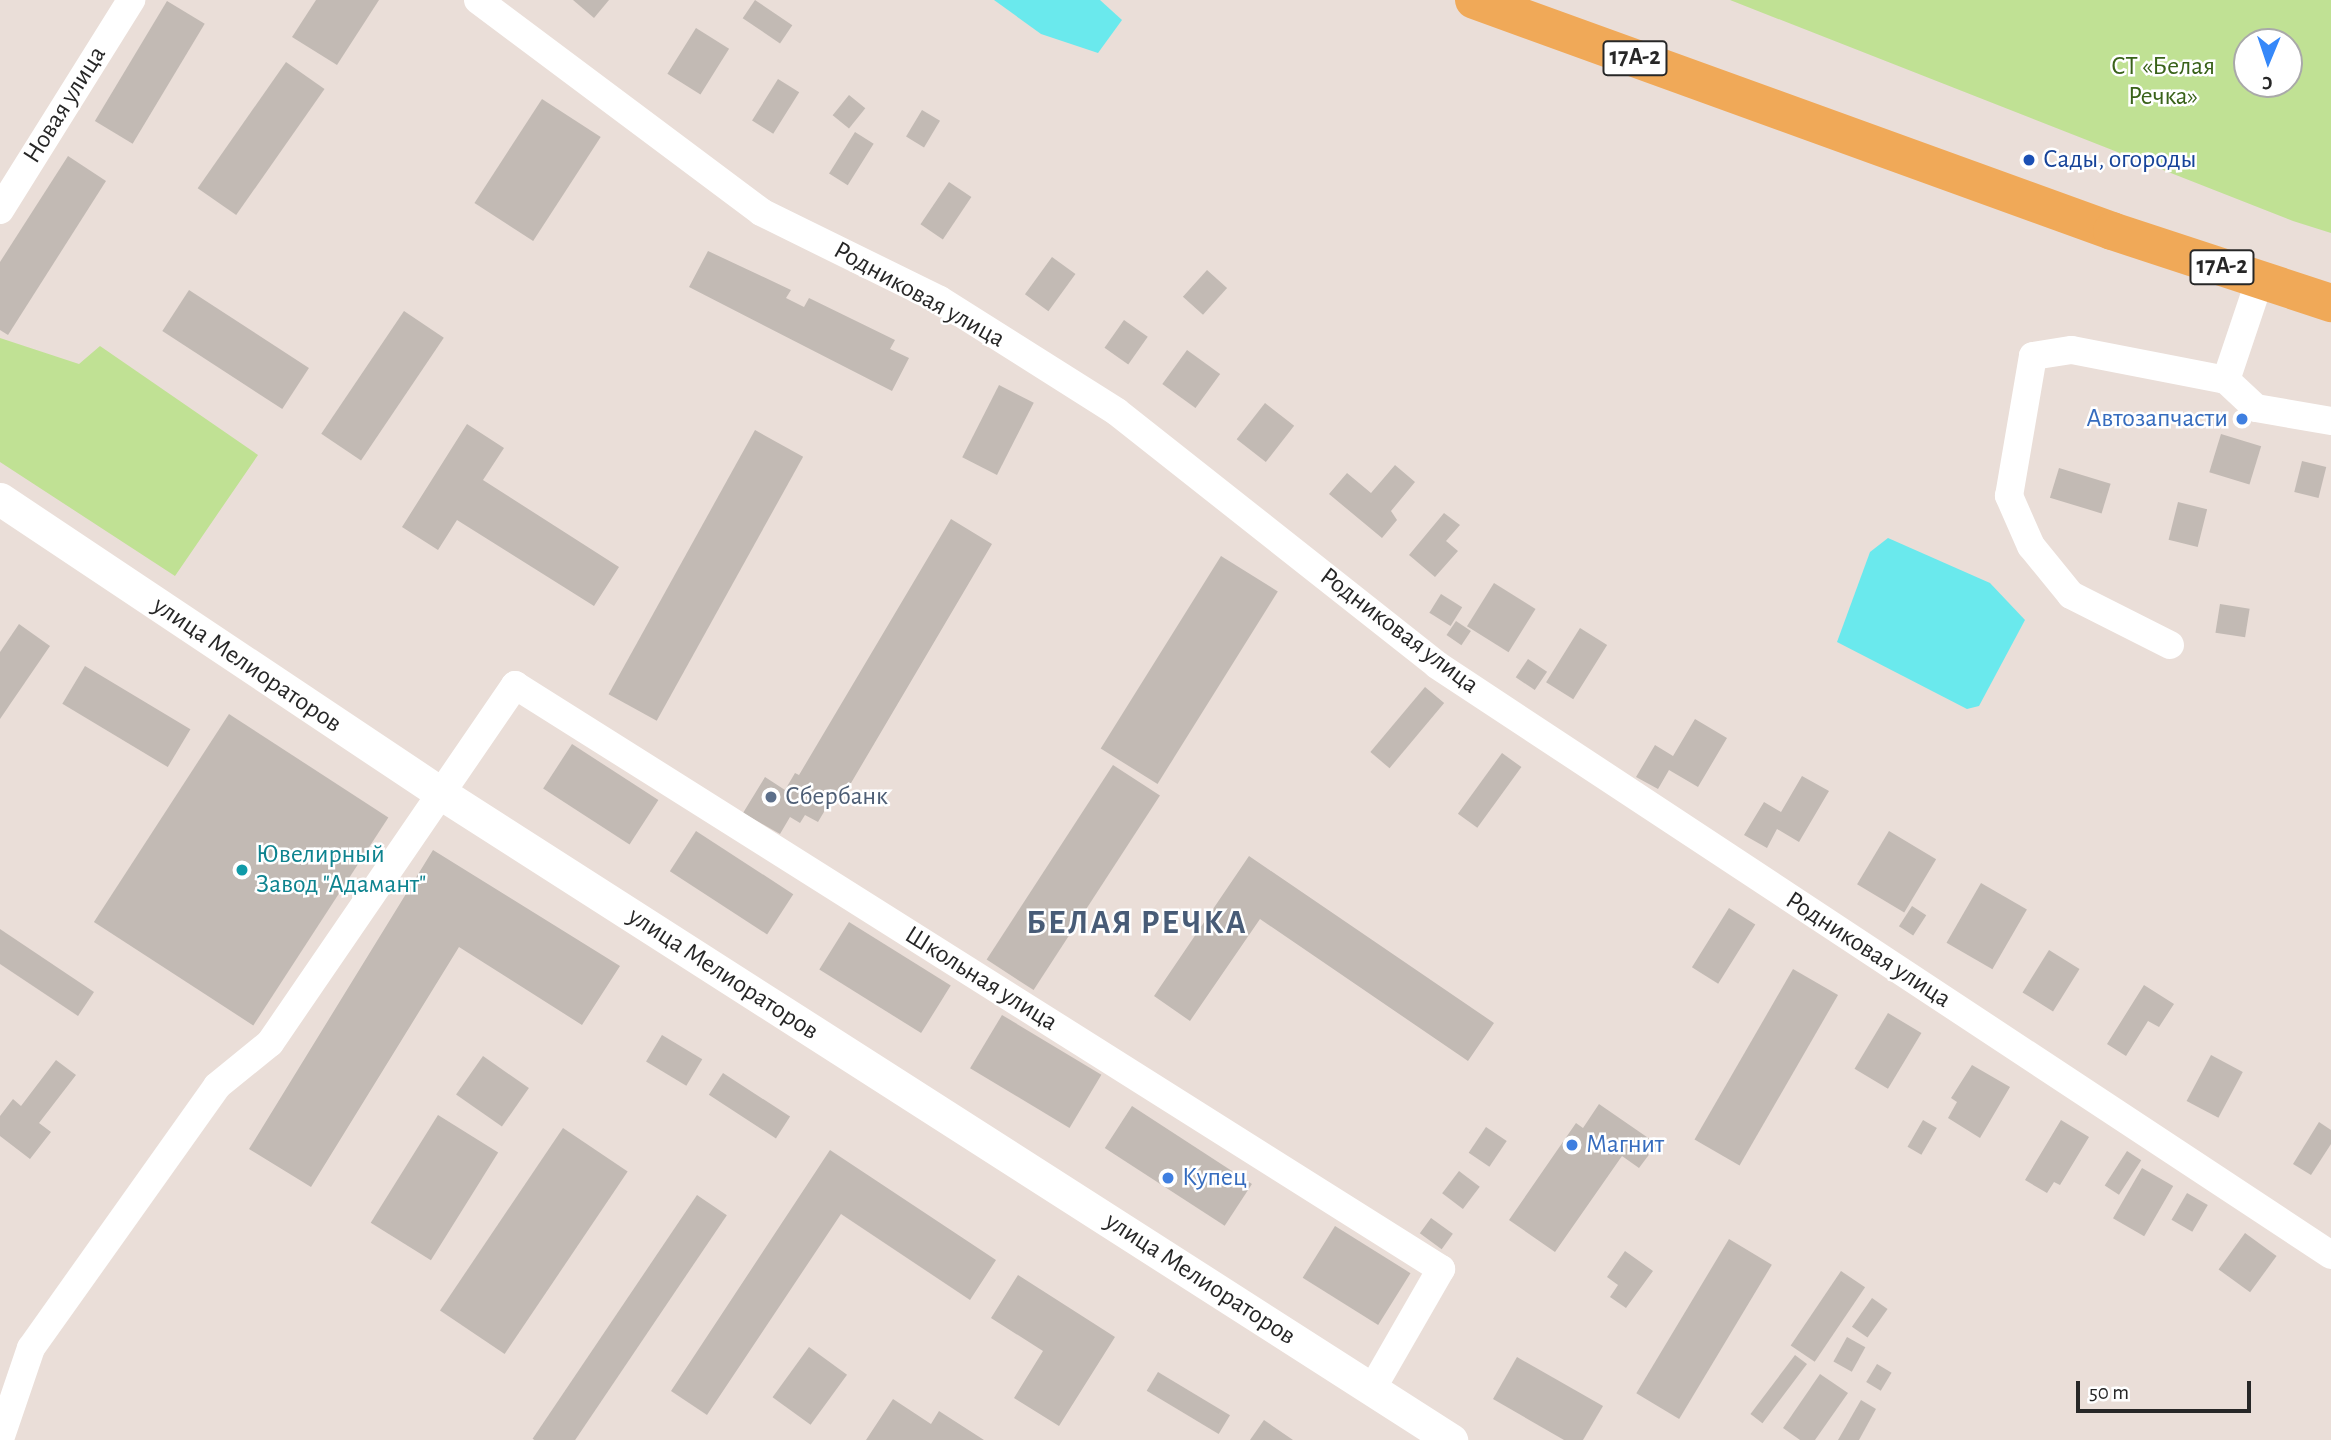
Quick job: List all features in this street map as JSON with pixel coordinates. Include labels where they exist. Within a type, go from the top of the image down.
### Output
[{"type":"main road","name":"17А-2","points":[[1474,0],[2112,231],[2331,303]]},
{"type":"street","name":"Новая улица","points":[[0,210],[131,0]]},
{"type":"street","name":"Родниковая улица","points":[[478,0],[761,212],[940,300],[1118,412],[1437,665],[2331,1255]]},
{"type":"street","points":[[2226,380],[2260,279]]},
{"type":"street","points":[[2170,645],[2071,595],[2031,546],[2009,496],[2033,356],[2072,350],[2226,380],[2256,408],[2331,421]]},
{"type":"street","name":"улица Мелиораторов","points":[[0,499],[439,792],[1451,1440]]},
{"type":"street","name":"Школьная улица","points":[[439,792],[515,685],[1441,1269],[1372,1389]]},
{"type":"street","points":[[0,1439],[31,1348],[217,1086],[270,1043],[439,792]]},
{"type":"green space","name":"СТ «Белая Речка»","points":[[1730,0],[2331,0],[2331,233],[2293,221]]},
{"type":"green space","points":[[0,338],[79,364],[100,346],[258,455],[175,576],[0,462]]},
{"type":"water","points":[[994,0],[1100,0],[1122,20],[1098,53],[1041,34]]},
{"type":"water","points":[[1888,538],[1990,583],[2025,620],[1979,706],[1967,709],[1837,642],[1870,552]]},
{"type":"building","points":[[316,0],[379,0],[337,65],[292,37]]},
{"type":"building","points":[[573,0],[609,0],[594,18]]},
{"type":"building","points":[[755,0],[792,25],[780,43],[743,18]]},
{"type":"building","points":[[167,1],[205,24],[133,144],[95,121]]},
{"type":"building","points":[[696,28],[729,49],[700,94],[667,74]]},
{"type":"building","points":[[286,62],[325,89],[236,215],[198,188]]},
{"type":"building","points":[[778,79],[799,92],[773,134],[752,121]]},
{"type":"building","points":[[849,95],[865,108],[849,128],[833,115]]},
{"type":"building","points":[[542,99],[601,137],[533,241],[474,203]]},
{"type":"building","points":[[922,110],[940,121],[924,147],[906,137]]},
{"type":"building","points":[[855,132],[874,144],[848,185],[829,174]]},
{"type":"building","points":[[68,156],[106,181],[8,335],[0,330],[0,262]]},
{"type":"building","points":[[949,182],[971,197],[943,239],[920,224]]},
{"type":"building","points":[[708,251],[791,290],[786,298],[804,307],[809,298],[895,340],[890,349],[909,358],[892,391],[689,287]]},
{"type":"building","points":[[1052,257],[1075,274],[1048,311],[1025,294]]},
{"type":"building","points":[[1207,270],[1227,288],[1203,315],[1183,297]]},
{"type":"building","points":[[189,290],[309,368],[282,409],[162,331]]},
{"type":"building","points":[[404,311],[444,338],[361,461],[321,434]]},
{"type":"building","points":[[1124,320],[1148,337],[1128,364],[1104,348]]},
{"type":"building","points":[[1187,350],[1220,374],[1195,408],[1162,384]]},
{"type":"building","points":[[999,385],[1034,403],[997,475],[962,457]]},
{"type":"building","points":[[1265,403],[1294,426],[1266,462],[1237,439]]},
{"type":"building","points":[[467,424],[504,448],[483,480],[619,567],[594,606],[457,520],[438,550],[402,527]]},
{"type":"building","points":[[755,430],[803,457],[657,721],[609,694]]},
{"type":"building","points":[[2221,434],[2261,446],[2249,485],[2209,472]]},
{"type":"building","points":[[2302,461],[2326,467],[2319,498],[2294,492]]},
{"type":"building","points":[[1395,465],[1415,482],[1391,511],[1397,520],[1382,538],[1329,494],[1347,473],[1371,493]]},
{"type":"building","points":[[2059,468],[2111,484],[2102,513],[2050,498]]},
{"type":"building","points":[[2178,502],[2207,509],[2198,547],[2169,540]]},
{"type":"building","points":[[1444,513],[1460,525],[1446,541],[1458,551],[1435,577],[1409,555]]},
{"type":"building","points":[[951,519],[992,544],[841,800],[834,795],[818,822],[805,815],[800,823],[790,817],[780,834],[743,813],[765,777],[785,790],[795,773],[799,775]]},
{"type":"building","points":[[1221,556],[1278,592],[1158,784],[1101,749]]},
{"type":"building","points":[[1494,583],[1536,609],[1509,652],[1467,626]]},
{"type":"building","points":[[1441,594],[1462,607],[1451,626],[1429,613]]},
{"type":"building","points":[[2220,604],[2250,609],[2245,637],[2215,633]]},
{"type":"building","points":[[1456,621],[1471,631],[1461,645],[1446,635]]},
{"type":"building","points":[[19,624],[50,646],[0,719],[0,652]]},
{"type":"building","points":[[1580,628],[1607,645],[1573,699],[1546,682]]},
{"type":"building","points":[[1528,659],[1547,672],[1535,690],[1516,677]]},
{"type":"building","points":[[85,666],[190,729],[168,767],[62,704]]},
{"type":"building","points":[[1425,687],[1444,703],[1390,768],[1370,752]]},
{"type":"building","name":"Ювелирный Завод \"Адамант\"","points":[[229,714],[388,817],[253,1025],[94,922]]},
{"type":"building","points":[[1695,719],[1727,738],[1698,787],[1669,770],[1658,789],[1636,777],[1655,745],[1673,756]]},
{"type":"building","points":[[572,744],[658,800],[630,845],[543,788]]},
{"type":"building","points":[[1502,753],[1521,767],[1477,828],[1458,814]]},
{"type":"building","points":[[1113,765],[1160,795],[1034,990],[987,960]]},
{"type":"building","points":[[1802,776],[1829,791],[1799,842],[1777,829],[1767,848],[1744,835],[1764,802],[1781,812]]},
{"type":"building","points":[[696,831],[793,894],[767,934],[670,871]]},
{"type":"building","points":[[1889,831],[1936,859],[1904,912],[1857,884]]},
{"type":"building","points":[[433,850],[620,966],[582,1025],[459,947],[311,1187],[249,1149]]},
{"type":"building","points":[[1249,856],[1494,1023],[1468,1061],[1260,919],[1190,1021],[1154,996]]},
{"type":"building","points":[[1981,883],[2027,910],[1992,969],[1946,943]]},
{"type":"building","points":[[1912,906],[1926,915],[1913,935],[1899,926]]},
{"type":"building","points":[[1729,908],[1755,924],[1718,984],[1692,967]]},
{"type":"building","points":[[849,922],[951,986],[921,1033],[819,969]]},
{"type":"building","points":[[0,929],[94,992],[78,1016],[0,964]]},
{"type":"building","points":[[2049,950],[2080,969],[2053,1011],[2023,992]]},
{"type":"building","points":[[1793,969],[1838,995],[1740,1166],[1694,1140]]},
{"type":"building","points":[[2144,985],[2174,1004],[2159,1027],[2148,1021],[2126,1056],[2107,1044]]},
{"type":"building","points":[[1888,1013],[1921,1033],[1888,1089],[1855,1069]]},
{"type":"building","points":[[1002,1015],[1101,1075],[1069,1128],[970,1068]]},
{"type":"building","points":[[662,1035],[702,1059],[686,1086],[646,1062]]},
{"type":"building","points":[[2211,1055],[2243,1072],[2218,1118],[2187,1101]]},
{"type":"building","points":[[483,1056],[529,1088],[502,1127],[456,1095]]},
{"type":"building","points":[[56,1060],[76,1075],[39,1123],[51,1132],[30,1159],[0,1136],[0,1116],[13,1099],[21,1106]]},
{"type":"building","points":[[1972,1065],[2010,1087],[1980,1138],[1948,1118],[1957,1102],[1951,1098]]},
{"type":"building","points":[[723,1073],[790,1117],[776,1138],[709,1095]]},
{"type":"building","points":[[1599,1104],[1657,1144],[1639,1168],[1622,1156],[1555,1252],[1509,1220],[1576,1123],[1583,1128]]},
{"type":"building","points":[[1132,1106],[1252,1184],[1225,1226],[1105,1148]]},
{"type":"building","points":[[438,1115],[498,1153],[431,1260],[371,1223]]},
{"type":"building","points":[[1923,1120],[1937,1128],[1921,1155],[1908,1147]]},
{"type":"building","points":[[2061,1120],[2089,1137],[2060,1185],[2054,1182],[2047,1193],[2025,1180]]},
{"type":"building","points":[[2319,1122],[2331,1130],[2331,1144],[2311,1175],[2293,1164]]},
{"type":"building","points":[[1486,1127],[1507,1141],[1489,1167],[1469,1153]]},
{"type":"building","points":[[563,1128],[628,1172],[505,1354],[440,1310]]},
{"type":"building","points":[[830,1150],[996,1260],[970,1300],[841,1214],[707,1415],[671,1391]]},
{"type":"building","points":[[2127,1151],[2141,1160],[2119,1195],[2105,1185]]},
{"type":"building","points":[[2142,1168],[2173,1186],[2144,1236],[2113,1218]]},
{"type":"building","points":[[1459,1171],[1480,1187],[1463,1209],[1442,1193]]},
{"type":"building","points":[[2187,1193],[2208,1205],[2192,1232],[2172,1220]]},
{"type":"building","points":[[697,1195],[727,1215],[575,1440],[533,1439]]},
{"type":"building","points":[[1431,1218],[1453,1234],[1442,1249],[1420,1233]]},
{"type":"building","points":[[1335,1226],[1410,1273],[1378,1325],[1303,1278]]},
{"type":"building","points":[[2245,1233],[2277,1256],[2250,1292],[2219,1269]]},
{"type":"building","points":[[1729,1239],[1772,1265],[1679,1419],[1636,1393]]},
{"type":"building","points":[[1625,1251],[1653,1271],[1626,1308],[1610,1297],[1618,1285],[1607,1277]]},
{"type":"building","points":[[1841,1271],[1865,1287],[1815,1362],[1791,1346]]},
{"type":"building","points":[[1018,1275],[1115,1337],[1059,1426],[1014,1398],[1043,1351],[991,1318]]},
{"type":"building","points":[[1872,1298],[1888,1309],[1867,1338],[1852,1327]]},
{"type":"building","points":[[1847,1337],[1865,1347],[1852,1372],[1833,1361]]},
{"type":"building","points":[[809,1347],[847,1375],[811,1425],[773,1397]]},
{"type":"building","points":[[1795,1355],[1807,1364],[1762,1423],[1750,1414]]},
{"type":"building","points":[[1517,1357],[1603,1406],[1583,1440],[1564,1440],[1493,1399]]},
{"type":"building","points":[[1877,1364],[1892,1373],[1881,1391],[1866,1382]]},
{"type":"building","points":[[1158,1372],[1230,1415],[1219,1434],[1147,1391]]},
{"type":"building","points":[[1820,1374],[1848,1393],[1815,1440],[1800,1440],[1783,1428]]},
{"type":"building","points":[[893,1399],[931,1424],[939,1411],[984,1440],[866,1440]]},
{"type":"building","points":[[1861,1400],[1876,1409],[1859,1440],[1838,1440]]},
{"type":"building","points":[[1264,1420],[1293,1440],[1250,1440]]},
{"type":"place","name":"Сады, огороды","points":[[2029,160]]},
{"type":"place","name":"Автозапчасти","points":[[2242,419]]},
{"type":"place","name":"Сбербанк","points":[[771,797]]},
{"type":"place","name":"Ювелирный Завод \"Адамант\"","points":[[242,870]]},
{"type":"place","name":"Магнит","points":[[1572,1145]]},
{"type":"place","name":"Купец","points":[[1168,1178]]},
{"type":"district","name":"БЕЛАЯ РЕЧКА","points":[[1137,924]]}]
